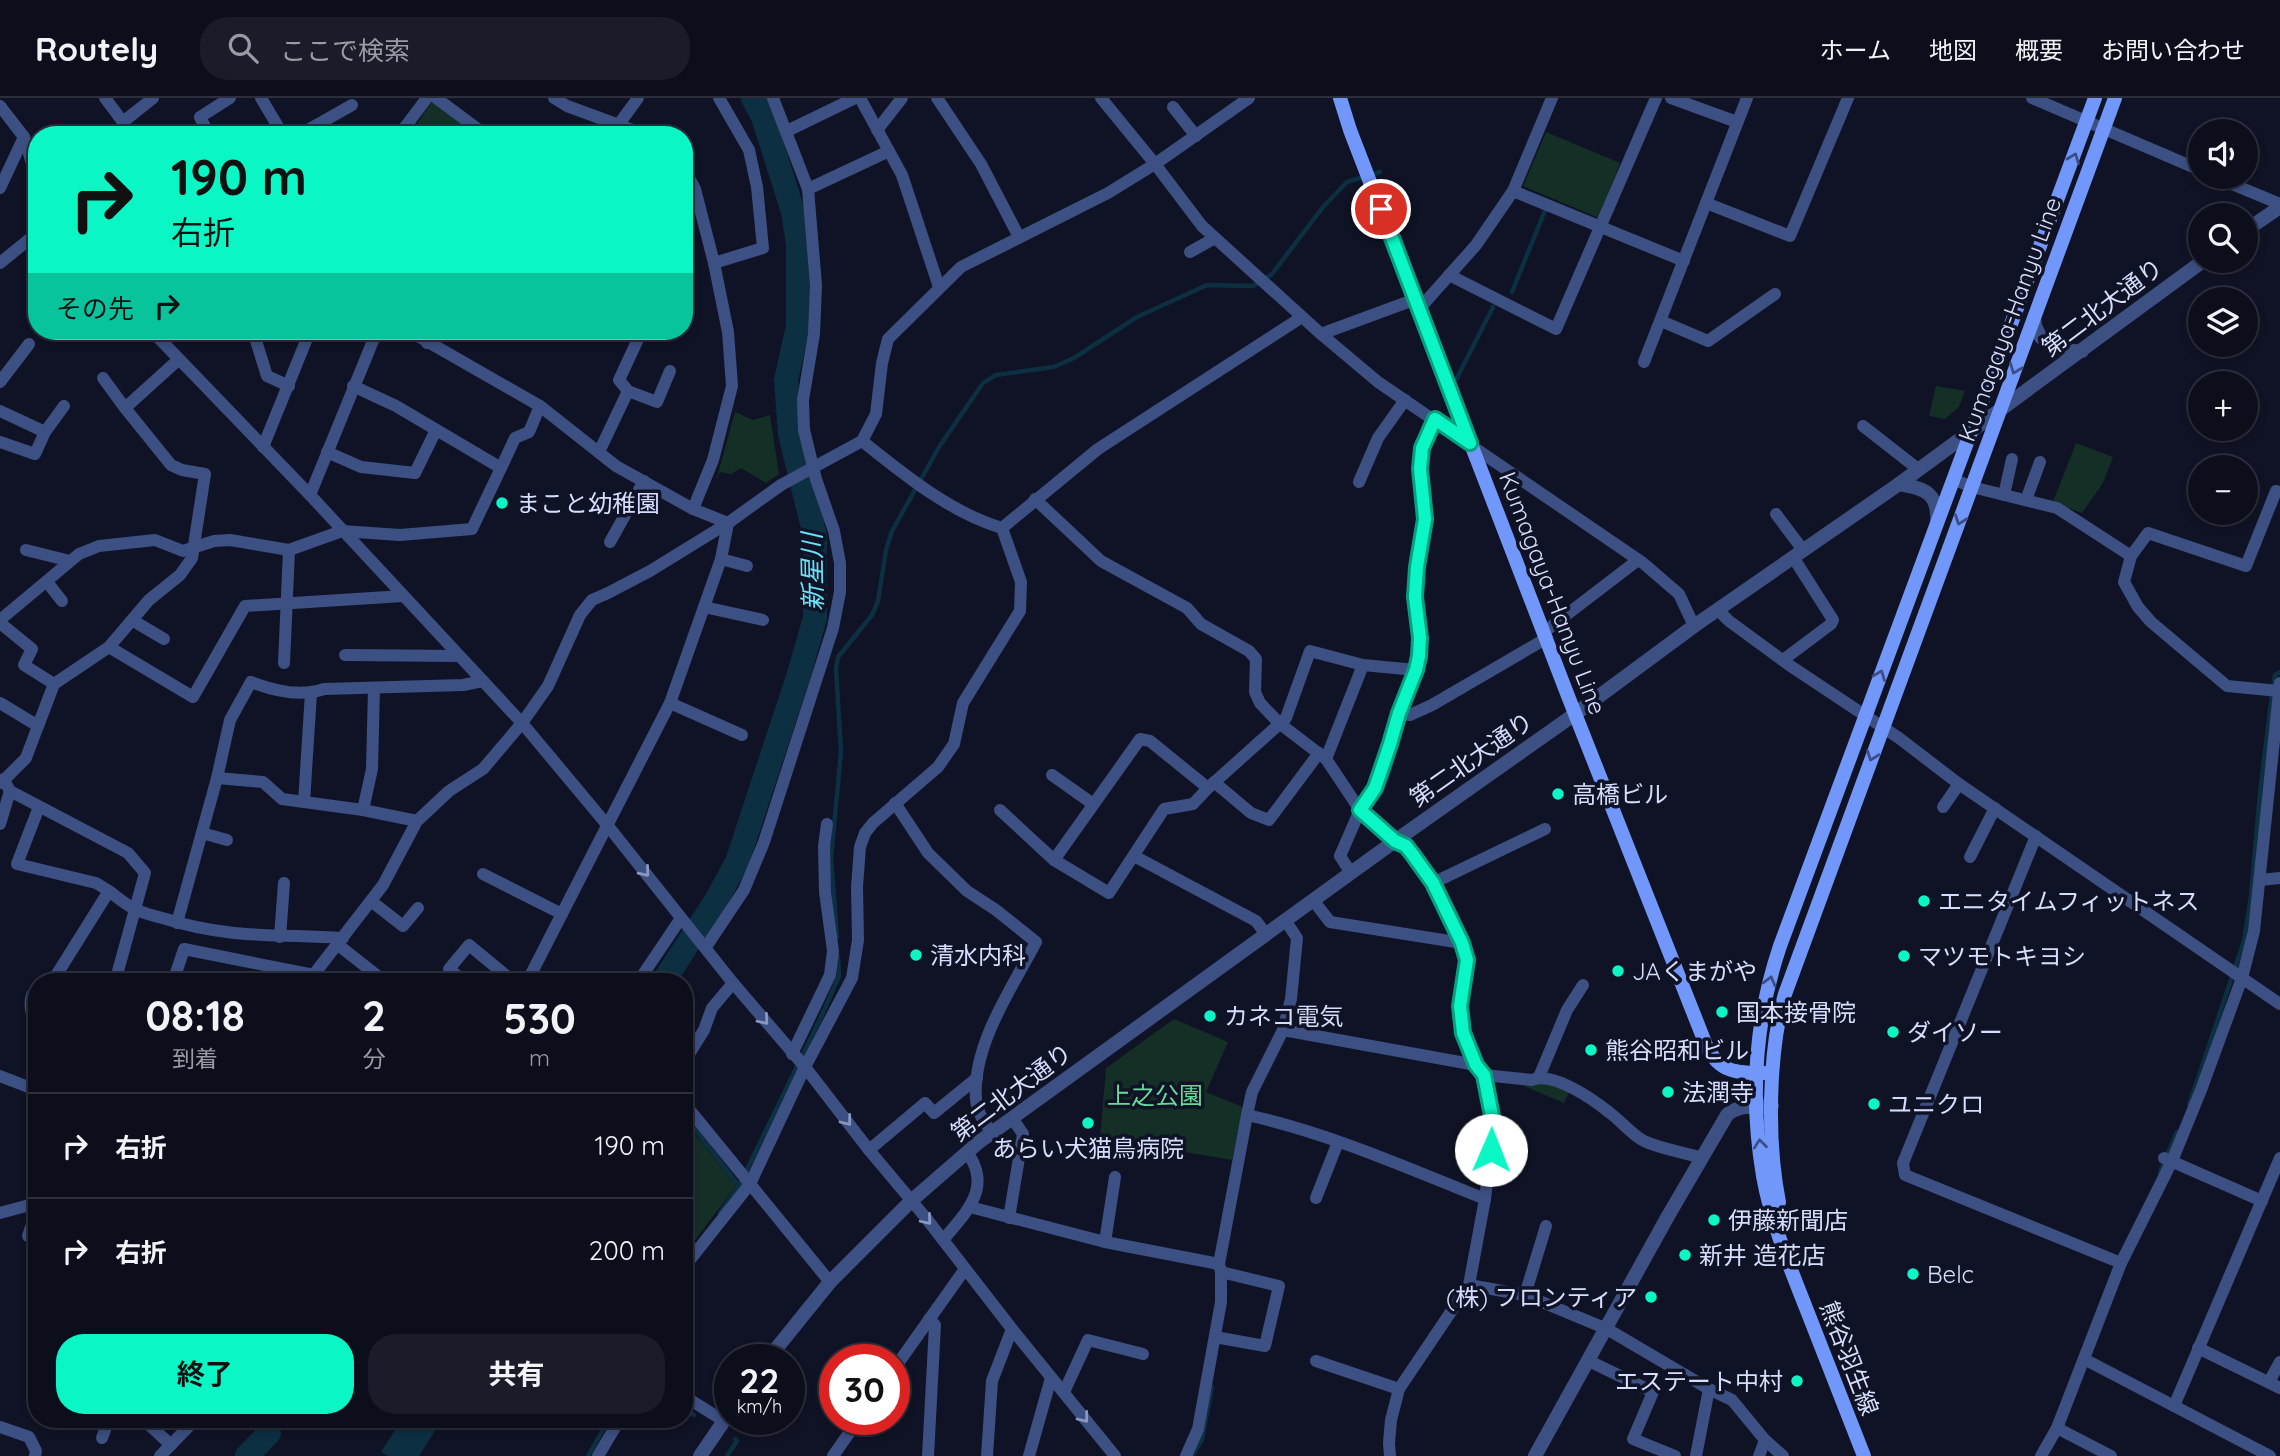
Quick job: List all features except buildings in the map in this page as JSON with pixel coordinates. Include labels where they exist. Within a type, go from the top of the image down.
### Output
[{"type":"main road","name":"Kumagaya-Hanyu Line","points":[[1340,98],[1470,443],[1712,1059],[1734,1071],[1773,1073]]},
{"type":"main road","name":"Kumagaya-Hanyu Line","points":[[1756,1073],[1762,1016],[1775,960],[2095,98]]},
{"type":"main road","name":"Kumagaya-Hanyu Line","points":[[1769,1178],[1773,1073],[1785,994],[2115,98]]},
{"type":"main road","name":"熊谷羽生線","points":[[1756,1073],[1757,1107],[1784,1250],[1864,1456]]},
{"type":"street","points":[[105,98],[123,122],[153,98]]},
{"type":"street","points":[[204,126],[200,117],[230,98]]},
{"type":"street","points":[[261,98],[278,126]]},
{"type":"street","points":[[406,126],[427,98]]},
{"type":"street","points":[[436,98],[474,126]]},
{"type":"street","points":[[554,98],[609,126]]},
{"type":"street","points":[[617,126],[638,98]]},
{"type":"street","points":[[714,262],[763,248],[757,187],[749,150],[719,98]]},
{"type":"street","points":[[705,947],[744,890],[764,842],[833,628],[840,592],[840,563],[834,531],[816,479],[804,430],[803,400],[814,334],[816,285],[808,189],[773,98]]},
{"type":"street","points":[[787,131],[855,98]]},
{"type":"street","points":[[860,98],[902,175],[939,287]]},
{"type":"street","points":[[877,130],[902,98]]},
{"type":"street","points":[[937,98],[981,164],[1018,237]]},
{"type":"street","points":[[1101,98],[1202,226],[1321,334],[1378,382],[1638,559],[1679,594],[1694,626]]},
{"type":"street","points":[[316,973],[383,885],[417,821],[449,790],[483,769],[522,723],[548,686],[580,615],[592,600],[650,571],[729,523],[782,485],[862,441],[876,414],[882,363],[888,339],[961,267],[1108,193],[1155,164],[1249,98]]},
{"type":"street","points":[[1321,334],[1418,304],[1449,275],[1476,245],[1513,191],[1552,98]]},
{"type":"street","points":[[1449,275],[1556,329],[1656,98]]},
{"type":"street","points":[[1671,98],[1737,122]]},
{"type":"street","points":[[1644,362],[1747,98]]},
{"type":"street","points":[[1706,203],[1790,236],[1847,98]]},
{"type":"street","points":[[2032,98],[2188,165]]},
{"type":"street","points":[[315,126],[352,105]]},
{"type":"street","points":[[0,106],[24,137],[28,150]]},
{"type":"street","points":[[1173,107],[1196,136]]},
{"type":"street","points":[[0,188],[24,137]]},
{"type":"street","points":[[808,189],[889,152]]},
{"type":"street","points":[[693,185],[714,262],[728,332],[732,386],[713,460],[693,509]]},
{"type":"street","points":[[2243,189],[2280,205]]},
{"type":"street","points":[[1513,191],[1684,261]]},
{"type":"street","points":[[2258,221],[2280,205]]},
{"type":"street","points":[[1190,252],[1215,238]]},
{"type":"street","points":[[1,262],[28,240]]},
{"type":"street","name":"第二北大通り","points":[[780,1344],[830,1282],[911,1202],[967,1152],[1694,626],[1899,484],[2188,272]]},
{"type":"street","points":[[1661,321],[1708,341],[1775,294]]},
{"type":"street","points":[[1002,528],[1098,449],[1302,317]]},
{"type":"street","points":[[2034,318],[2036,331],[2042,339],[2060,351],[2082,351]]},
{"type":"street","points":[[160,340],[310,495],[522,723],[804,1067],[1113,1455]]},
{"type":"street","points":[[256,340],[267,376],[289,386]]},
{"type":"street","points":[[263,447],[307,340]]},
{"type":"street","points":[[310,495],[373,340]]},
{"type":"street","points":[[422,340],[540,406],[616,466],[693,509],[729,523]]},
{"type":"street","points":[[427,343],[431,340]]},
{"type":"street","points":[[638,340],[619,380],[628,391],[657,402],[670,371]]},
{"type":"street","points":[[0,382],[29,344]]},
{"type":"street","points":[[125,408],[178,360]]},
{"type":"street","points":[[0,824],[4,784],[26,758],[54,684],[109,647],[149,600],[180,575],[192,558],[205,474],[171,465],[103,378]]},
{"type":"street","points":[[353,386],[396,406],[501,468]]},
{"type":"street","points":[[599,452],[628,391]]},
{"type":"street","points":[[1359,482],[1378,438],[1405,400]]},
{"type":"street","points":[[0,442],[35,454],[45,432],[64,406]]},
{"type":"street","points":[[54,684],[24,665],[32,649],[0,621],[79,554],[99,546],[155,540],[183,551],[214,541],[230,540],[289,550],[342,531],[400,535],[472,529],[515,438],[529,432],[540,406]]},
{"type":"street","points":[[0,411],[45,432]]},
{"type":"street","points":[[1351,873],[1340,856],[1360,810],[1375,788],[1416,670],[1420,638],[1415,597],[1425,519],[1420,469],[1422,448],[1435,419]]},
{"type":"street","points":[[1863,426],[1918,469]]},
{"type":"street","points":[[327,452],[361,467],[415,473],[436,430]]},
{"type":"street","points":[[862,441],[929,492],[979,521],[1002,528]]},
{"type":"street","points":[[2004,495],[2012,459]]},
{"type":"street","points":[[2026,500],[2040,462]]},
{"type":"street","points":[[1955,480],[2057,508],[2132,556]]},
{"type":"street","points":[[610,542],[645,481]]},
{"type":"street","points":[[1899,484],[1922,488],[1931,497],[1938,508],[1937,527]]},
{"type":"street","points":[[2041,1456],[2057,1428],[2117,1262],[2168,1160],[2254,931],[2260,880],[2259,834],[2279,688],[2263,690],[2227,686],[2151,622],[2138,607],[2124,582],[2132,556],[2148,533],[2246,566],[2276,491],[2280,492]]},
{"type":"street","points":[[1035,499],[1101,561],[1187,608],[1201,624],[1250,651],[1256,659],[1255,692],[1260,703],[1279,723],[1323,756],[1360,810],[1395,841],[1406,846],[1433,883],[1462,943],[1467,960],[1460,1006],[1463,1033],[1480,1070],[1494,1126],[1485,1199],[1469,1285],[1399,1389],[1391,1420],[1390,1456]]},
{"type":"street","points":[[1776,514],[1833,620],[1783,660]]},
{"type":"street","points":[[532,973],[670,703],[721,559],[729,523]]},
{"type":"street","points":[[693,1251],[748,1182],[804,1067],[852,978],[858,940],[857,887],[860,847],[865,833],[938,766],[954,744],[963,702],[1020,611],[1021,582],[1002,528]]},
{"type":"street","points":[[26,550],[70,561]]},
{"type":"street","points":[[284,663],[289,550]]},
{"type":"street","points":[[721,559],[747,566]]},
{"type":"street","points":[[1399,713],[1410,715],[1432,705],[1546,635],[1638,559]]},
{"type":"street","points":[[47,582],[62,601]]},
{"type":"street","points":[[109,647],[192,697],[244,606],[403,596]]},
{"type":"street","points":[[704,607],[763,620]]},
{"type":"street","points":[[1717,610],[1959,784],[2280,1004]]},
{"type":"street","points":[[132,620],[164,639]]},
{"type":"street","points":[[1000,810],[1054,860],[1109,893],[1164,809],[1193,804],[1286,718],[1311,651],[1363,665],[1416,670]]},
{"type":"street","points":[[345,655],[459,656]]},
{"type":"street","points":[[1054,860],[1140,738],[1150,741],[1251,813],[1269,820],[1323,756],[1363,665]]},
{"type":"street","points":[[177,923],[230,720],[251,682],[270,689],[311,693],[324,689],[463,685],[483,681]]},
{"type":"street","points":[[363,810],[372,769],[374,688]]},
{"type":"street","points":[[304,802],[311,693]]},
{"type":"street","points":[[0,703],[38,726]]},
{"type":"street","points":[[670,703],[742,734]]},
{"type":"street","points":[[1052,775],[1093,804]]},
{"type":"street","points":[[217,778],[263,782],[282,799],[363,810],[417,821]]},
{"type":"street","points":[[4,784],[39,807],[128,853],[145,873],[118,973]]},
{"type":"street","points":[[1943,807],[1959,784]]},
{"type":"street","points":[[895,803],[928,853],[967,891],[1036,942],[988,1033],[977,1078],[976,1101],[982,1119],[992,1133]]},
{"type":"street","points":[[39,807],[17,864],[96,883],[135,910],[177,923],[222,932],[280,937],[301,935],[340,941],[375,973]]},
{"type":"street","points":[[1970,856],[1995,808]]},
{"type":"street","points":[[792,1054],[830,975],[833,951],[825,892],[824,846],[827,824]]},
{"type":"street","points":[[1433,883],[1545,829]]},
{"type":"street","points":[[202,833],[227,841]]},
{"type":"street","points":[[2036,836],[1903,1163],[1905,1175],[2117,1262]]},
{"type":"street","points":[[1134,856],[1256,921],[1266,934]]},
{"type":"street","points":[[483,874],[562,914]]},
{"type":"street","points":[[2260,880],[2280,878]]},
{"type":"street","points":[[280,937],[284,883]]},
{"type":"street","points":[[58,973],[109,891]]},
{"type":"street","points":[[1313,900],[1330,922],[1462,943]]},
{"type":"street","points":[[371,901],[403,926],[418,908]]},
{"type":"street","points":[[644,973],[682,919]]},
{"type":"street","points":[[1186,1456],[1198,1429],[1215,1337],[1221,1302],[1220,1268],[1252,1092],[1283,1030],[1291,999],[1297,938],[1285,920]]},
{"type":"street","points":[[454,973],[449,969],[470,945],[503,973]]},
{"type":"street","points":[[176,973],[184,949],[286,973]]},
{"type":"street","points":[[693,1048],[704,1030],[712,1008],[733,983]]},
{"type":"street","points":[[1539,1077],[1567,1010],[1583,985]]},
{"type":"street","points":[[1283,1030],[1532,1080],[1539,1077],[1560,1082],[1588,1097],[1643,1141],[1702,1158]]},
{"type":"street","points":[[0,1076],[28,1087]]},
{"type":"street","points":[[869,1150],[925,1103],[934,1113],[977,1078]]},
{"type":"street","points":[[1535,1456],[1727,1115],[1733,1109],[1772,1105]]},
{"type":"street","points":[[693,1114],[830,1282]]},
{"type":"street","points":[[1247,1115],[1338,1142],[1485,1199]]},
{"type":"street","points":[[1009,1218],[1023,1134],[1012,1118]]},
{"type":"street","points":[[1316,1198],[1338,1142]]},
{"type":"street","points":[[943,1240],[971,1207],[979,1179],[976,1165],[967,1152]]},
{"type":"street","points":[[2174,1406],[2280,1158]]},
{"type":"street","points":[[2168,1160],[2262,1201]]},
{"type":"street","points":[[1105,1242],[1115,1177]]},
{"type":"street","points":[[0,1213],[28,1205]]},
{"type":"street","points":[[971,1207],[1105,1242],[1220,1268],[1279,1286],[1265,1346],[1215,1337]]},
{"type":"street","points":[[1525,1295],[1546,1226]]},
{"type":"street","points":[[910,1346],[965,1269]]},
{"type":"street","points":[[1469,1285],[1525,1295],[1607,1329],[1732,1400],[1765,1440],[1783,1456]]},
{"type":"street","points":[[928,1456],[935,1325],[929,1319]]},
{"type":"street","points":[[987,1456],[992,1381],[1012,1329]]},
{"type":"street","points":[[1064,1392],[1088,1340],[1143,1354]]},
{"type":"street","points":[[2199,1348],[2275,1385],[2280,1362]]},
{"type":"street","points":[[2084,1359],[2270,1456]]},
{"type":"street","points":[[1316,1361],[1399,1389]]},
{"type":"street","points":[[1589,1361],[1653,1392],[1633,1439],[1675,1456]]},
{"type":"street","points":[[1029,1456],[1051,1378]]},
{"type":"street","points":[[1696,1456],[1709,1389]]},
{"type":"street","points":[[693,1400],[714,1410]]},
{"type":"street","points":[[0,1427],[29,1437],[36,1451],[35,1456]]},
{"type":"street","points":[[102,1438],[105,1428]]},
{"type":"street","points":[[153,1428],[171,1445]]},
{"type":"street","points":[[160,1456],[187,1428]]},
{"type":"street","points":[[598,1456],[615,1428]]},
{"type":"street","points":[[2057,1428],[2111,1456]]},
{"type":"street","points":[[700,1456],[714,1435]]},
{"type":"street","points":[[833,1456],[848,1435]]},
{"type":"street","points":[[1759,1456],[1765,1440]]},
{"type":"green space","points":[[432,102],[464,126],[415,126]]},
{"type":"green space","points":[[1546,132],[1620,163],[1599,218],[1523,186]]},
{"type":"green space","points":[[1936,386],[1965,391],[1959,407],[1945,419],[1929,416]]},
{"type":"green space","points":[[735,412],[753,420],[770,415],[779,474],[766,483],[741,468],[731,474],[720,472],[716,481]]},
{"type":"green space","points":[[2076,443],[2113,457],[2103,483],[2082,513],[2053,502]]},
{"type":"green space","name":"上之公園","points":[[1174,1019],[1228,1042],[1206,1092],[1243,1107],[1232,1160],[1100,1138],[1106,1068]]},
{"type":"green space","points":[[1512,1081],[1549,1083],[1570,1090],[1564,1103]]},
{"type":"green space","points":[[693,1131],[736,1186],[693,1243]]},
{"type":"water","points":[[396,1428],[436,1429],[419,1456],[388,1456],[381,1452]]},
{"type":"waterway","name":"新星川","points":[[669,973],[717,899],[737,862],[815,618],[815,536],[790,434],[786,380],[798,326],[798,244],[793,212],[763,117],[753,98]]},
{"type":"waterway","points":[[837,937],[831,858],[841,752],[836,669],[838,657],[872,615],[878,601],[886,550],[892,531],[939,447],[983,383],[996,375],[1054,367],[1074,358],[1137,317],[1207,285],[1253,286],[1272,274],[1323,207],[1347,182],[1380,172]]},
{"type":"waterway","points":[[1512,292],[1546,208]]},
{"type":"waterway","points":[[1456,380],[1493,307]]},
{"type":"waterway","points":[[1416,687],[1426,659],[1425,642]]},
{"type":"waterway","points":[[2189,1105],[2244,941],[2273,687],[2275,675],[2280,672]]},
{"type":"waterway","points":[[1370,806],[1387,778],[1403,722]]},
{"type":"waterway","points":[[720,1213],[739,1186],[821,1017],[839,976],[838,956]]},
{"type":"waterway","points":[[693,1127],[739,1186]]},
{"type":"waterway","points":[[2160,1172],[2177,1132]]},
{"type":"waterway","points":[[1193,1455],[1202,1439],[1212,1387]]},
{"type":"waterway","points":[[588,1456],[604,1428]]},
{"type":"waterway","name":"新星川","points":[[247,1456],[269,1433]]},
{"type":"waterway","points":[[727,1456],[737,1441],[735,1439]]},
{"type":"place","name":"まこと幼稚園","points":[[502,503]]},
{"type":"place","name":"高橋ビル","points":[[1558,794]]},
{"type":"place","name":"エニタイムフィットネス","points":[[1924,901]]},
{"type":"place","name":"清水内科","points":[[916,955]]},
{"type":"place","name":"マツモトキヨシ","points":[[1904,956]]},
{"type":"place","name":"JAくまがや","points":[[1618,971]]},
{"type":"place","name":"国本接骨院","points":[[1722,1012]]},
{"type":"place","name":"カネコ電気","points":[[1210,1016]]},
{"type":"place","name":"ダイソー","points":[[1893,1032]]},
{"type":"place","name":"熊谷昭和ビル","points":[[1591,1050]]},
{"type":"place","name":"法潤寺","points":[[1668,1092]]},
{"type":"place","name":"ユニクロ","points":[[1874,1104]]},
{"type":"place","name":"あらい犬猫鳥病院","points":[[1088,1123]]},
{"type":"place","name":"伊藤新聞店","points":[[1714,1220]]},
{"type":"place","name":"新井 造花店","points":[[1685,1255]]},
{"type":"place","name":"Belc","points":[[1913,1274]]},
{"type":"place","name":"(株) フロンティア","points":[[1651,1297]]},
{"type":"place","name":"エステート中村","points":[[1797,1381]]},
{"type":"route","points":[[1381,209],[1470,443],[1435,419],[1422,448],[1420,486],[1425,519],[1415,597],[1420,638],[1419,656],[1375,788],[1360,810],[1395,841],[1406,846],[1413,855],[1433,883],[1462,943],[1467,960],[1460,1006],[1463,1033],[1476,1065],[1484,1075],[1494,1126],[1491,1150]]}]
